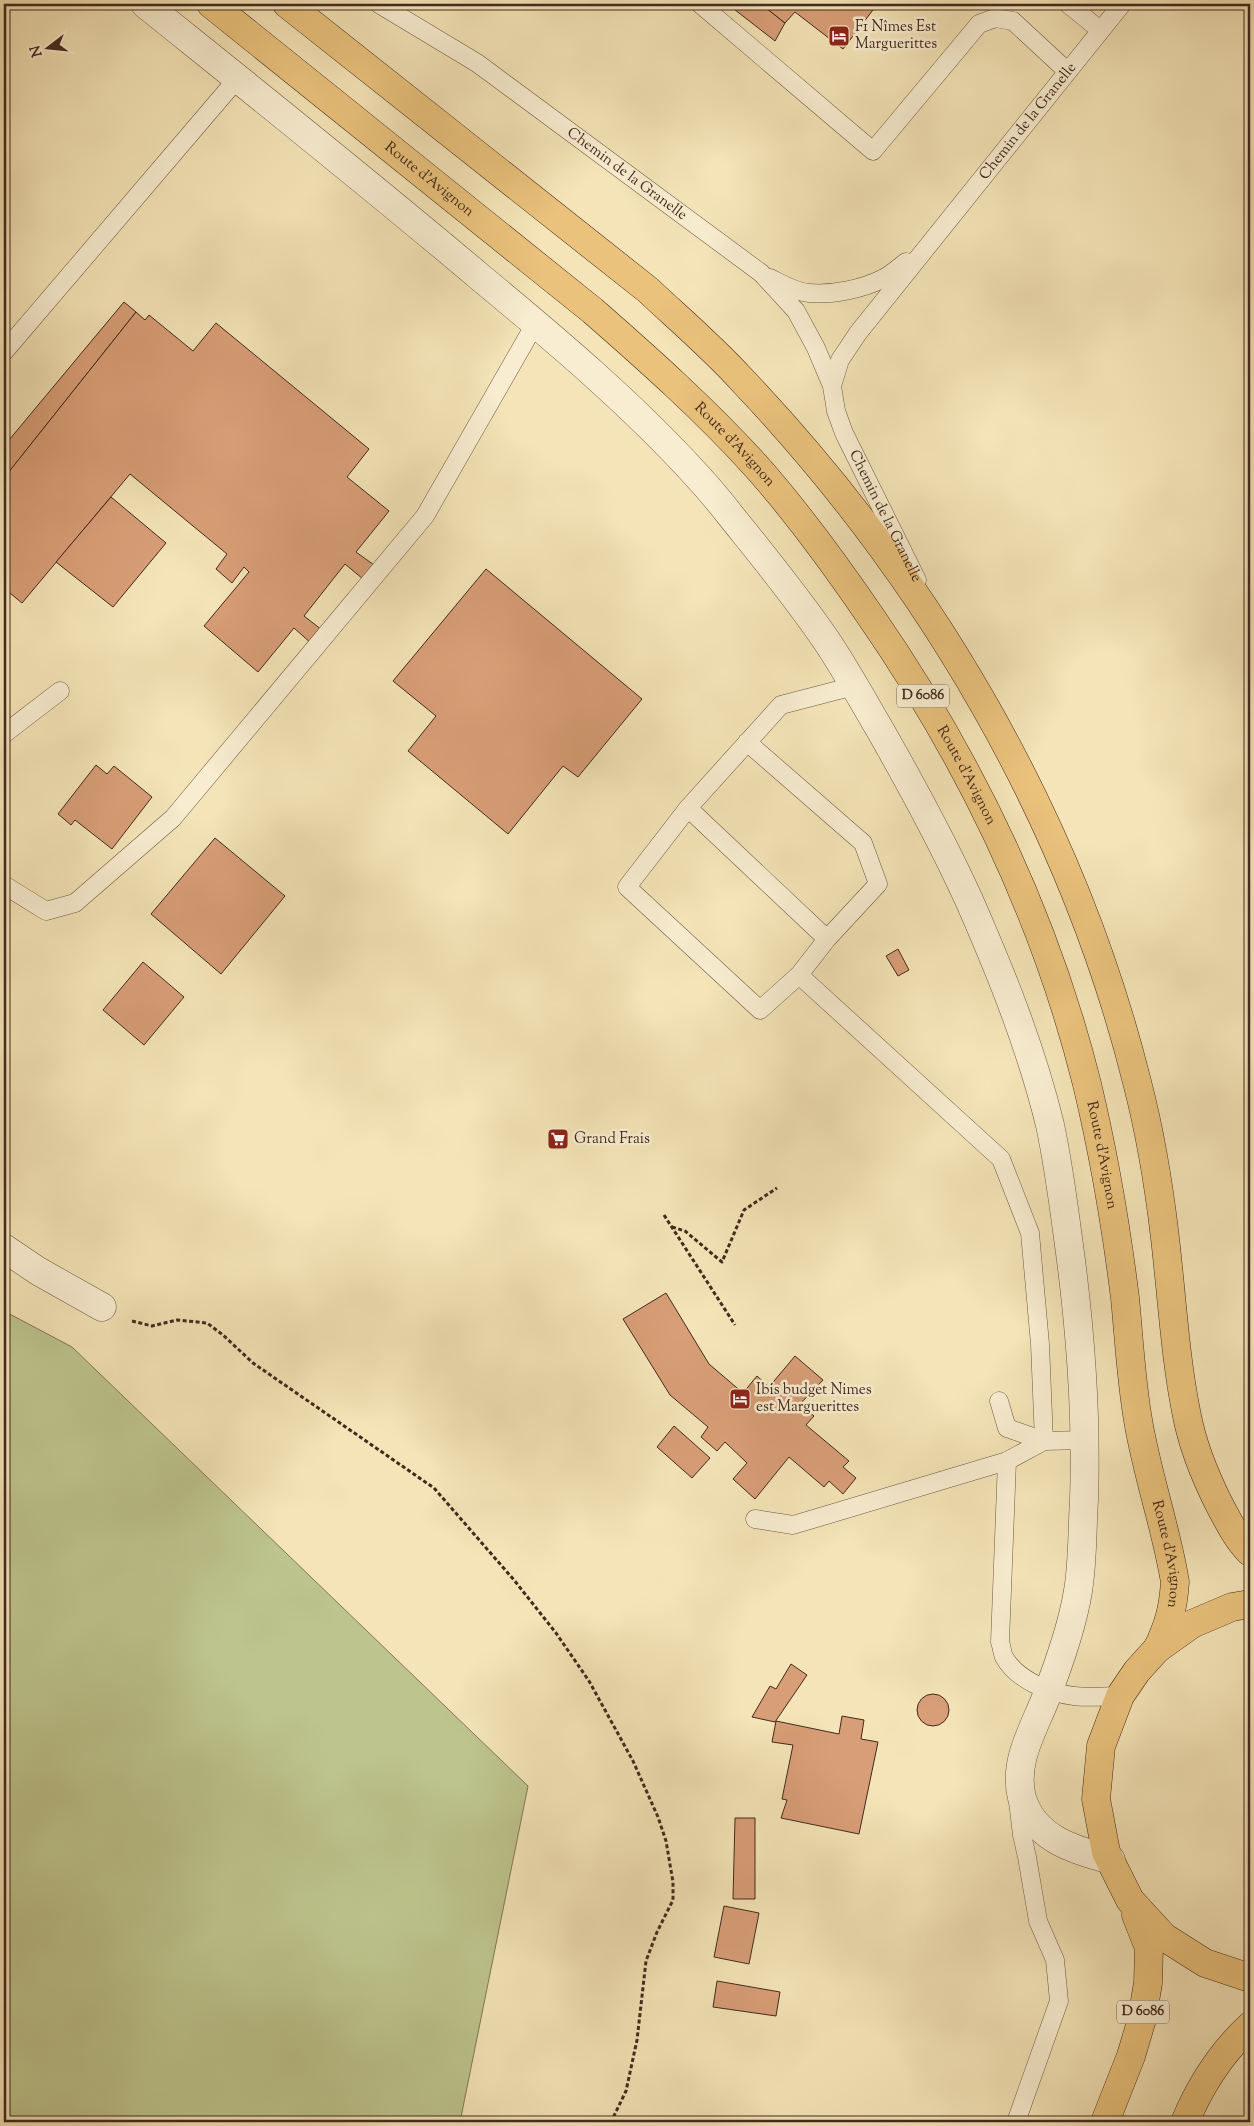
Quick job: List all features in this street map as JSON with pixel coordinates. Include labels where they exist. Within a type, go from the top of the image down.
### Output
[{"type":"main road","name":"Route d'Avignon","points":[[211,4],[593,311],[649,359],[698,406],[755,466],[837,567],[917,687],[959,760],[1017,877],[1066,1013],[1086,1083],[1112,1203],[1138,1421],[1175,1582],[1174,1604],[1169,1625],[1157,1649]]},
{"type":"main road","name":"D 6086","points":[[287,4],[648,290],[741,378],[823,471],[904,578],[947,641],[1012,754],[1067,873],[1092,934],[1138,1083],[1160,1202],[1187,1418],[1200,1462],[1213,1492],[1228,1521],[1250,1552]]},
{"type":"main road","points":[[1250,1604],[1232,1607],[1192,1624],[1157,1649],[1137,1671],[1120,1696],[1101,1746],[1096,1799],[1106,1852],[1130,1900],[1164,1937],[1205,1963],[1250,1978]]},
{"type":"main road","name":"D 6086","points":[[1105,2122],[1131,2056],[1142,2019],[1148,1983],[1148,1948],[1130,1900]]},
{"type":"main road","points":[[1185,2122],[1205,2081],[1228,2049],[1250,2026]]},
{"type":"street","points":[[145,4],[422,228],[535,324],[641,420],[700,479],[790,589],[829,644],[915,790],[955,870],[1016,1013],[1035,1070],[1052,1138],[1075,1285],[1083,1383],[1084,1440],[1082,1534],[1078,1594],[1048,1690],[1027,1743],[1019,1773],[1021,1792],[1025,1806],[1042,1830],[1063,1844],[1111,1860]]},
{"type":"street","points":[[4,1248],[38,1271],[102,1307]]},
{"type":"lane","name":"Chemin de la Granelle","points":[[378,4],[477,63],[761,273],[796,311],[816,348],[832,386],[836,411],[844,433],[947,641]]},
{"type":"lane","points":[[700,4],[873,151],[979,24],[995,18],[1013,21],[1067,71]]},
{"type":"lane","points":[[1068,4],[1100,30]]},
{"type":"lane","name":"Chemin de la Granelle","points":[[832,386],[840,360],[858,333],[1122,4]]},
{"type":"lane","points":[[4,352],[238,78]]},
{"type":"lane","points":[[761,273],[786,286],[809,293],[838,292],[862,287],[884,278],[937,233]]},
{"type":"lane","points":[[4,885],[46,911],[76,903],[174,818],[425,516],[535,324]]},
{"type":"lane","points":[[747,742],[864,843],[878,884],[826,939],[799,975],[760,1010],[627,887],[688,808],[780,704],[854,686]]},
{"type":"lane","points":[[4,734],[60,692]]},
{"type":"lane","points":[[688,808],[826,939]]},
{"type":"lane","points":[[799,975],[1000,1159],[1030,1234],[1040,1344],[1044,1441]]},
{"type":"lane","points":[[999,1401],[1006,1428],[1044,1441],[1084,1440]]},
{"type":"lane","points":[[756,1519],[793,1525],[1007,1461],[1044,1441]]},
{"type":"lane","points":[[1007,1461],[1000,1642],[1004,1657],[1015,1670],[1032,1683],[1048,1690],[1073,1696],[1120,1696]]},
{"type":"lane","points":[[1016,2122],[1059,2001],[1055,1960],[1038,1920],[1022,1835],[1018,1806],[1019,1773]]},
{"type":"path","points":[[672,1227],[685,1230],[722,1262],[744,1210],[777,1188]]},
{"type":"path","points":[[664,1215],[736,1325]]},
{"type":"path","points":[[102,1307],[116,1311],[129,1320],[152,1326],[177,1320],[207,1323],[253,1363],[434,1488],[514,1580],[556,1633],[589,1681],[633,1760],[658,1817],[666,1841],[674,1882],[673,1900],[657,1932],[646,1961],[637,2040],[626,2091],[611,2122]]},
{"type":"green space","points":[[4,1311],[72,1347],[528,1786],[460,2122],[4,2122]]},
{"type":"building","points":[[731,4],[761,4],[785,23],[775,41],[730,6]]},
{"type":"building","name":"F1 Nîmes Est Marguerittes","points":[[761,4],[873,4],[876,6],[843,49],[795,12],[785,23]]},
{"type":"building","points":[[124,302],[136,312],[4,478],[4,446]]},
{"type":"building","points":[[136,312],[145,320],[149,315],[193,351],[216,323],[369,449],[347,477],[389,511],[356,552],[374,565],[363,579],[345,564],[304,616],[322,630],[312,644],[294,628],[258,672],[204,626],[249,572],[244,567],[232,583],[216,569],[227,554],[130,474],[22,603],[4,588],[4,478]]},
{"type":"building","points":[[111,497],[166,543],[113,607],[56,562]]},
{"type":"building","points":[[486,569],[642,699],[578,777],[563,766],[508,834],[408,751],[436,716],[393,681]]},
{"type":"building","points":[[96,765],[107,774],[114,766],[152,797],[112,849],[75,820],[71,825],[58,814]]},
{"type":"building","points":[[215,838],[285,896],[221,974],[151,914]]},
{"type":"building","points":[[898,949],[909,970],[898,976],[886,956]]},
{"type":"building","points":[[143,962],[184,997],[144,1045],[103,1010]]},
{"type":"building","name":"Ibis budget Nimes est Marguerittes","points":[[666,1293],[709,1364],[743,1393],[757,1376],[769,1387],[795,1356],[823,1380],[800,1404],[814,1416],[806,1425],[849,1461],[843,1467],[856,1478],[843,1494],[829,1481],[824,1487],[789,1457],[755,1499],[733,1479],[747,1463],[725,1442],[717,1451],[701,1437],[708,1427],[670,1395],[623,1319]]},
{"type":"building","points":[[674,1426],[710,1458],[692,1478],[657,1447]]},
{"type":"building","points":[[791,1664],[807,1675],[775,1722],[752,1717],[770,1686],[776,1689]]},
{"type":"building","points":[[933,1694],[939,1695],[944,1699],[948,1704],[948,1716],[944,1721],[939,1725],[933,1726],[927,1725],[922,1721],[918,1716],[917,1710],[918,1704],[922,1699],[927,1695]]},
{"type":"building","points":[[842,1716],[864,1720],[861,1739],[878,1742],[859,1834],[781,1818],[787,1800],[782,1799],[793,1745],[772,1742],[776,1721],[839,1734]]},
{"type":"building","points":[[735,1818],[755,1818],[755,1899],[733,1899]]},
{"type":"building","points":[[724,1906],[759,1913],[749,1964],[714,1957]]},
{"type":"building","points":[[717,1981],[780,1992],[776,2016],[713,2007]]},
{"type":"place","name":"F1 Nîmes Est Marguerittes","points":[[839,36]]},
{"type":"place","name":"Grand Frais","points":[[558,1139]]},
{"type":"place","name":"Ibis budget Nimes est Marguerittes","points":[[740,1399]]}]
